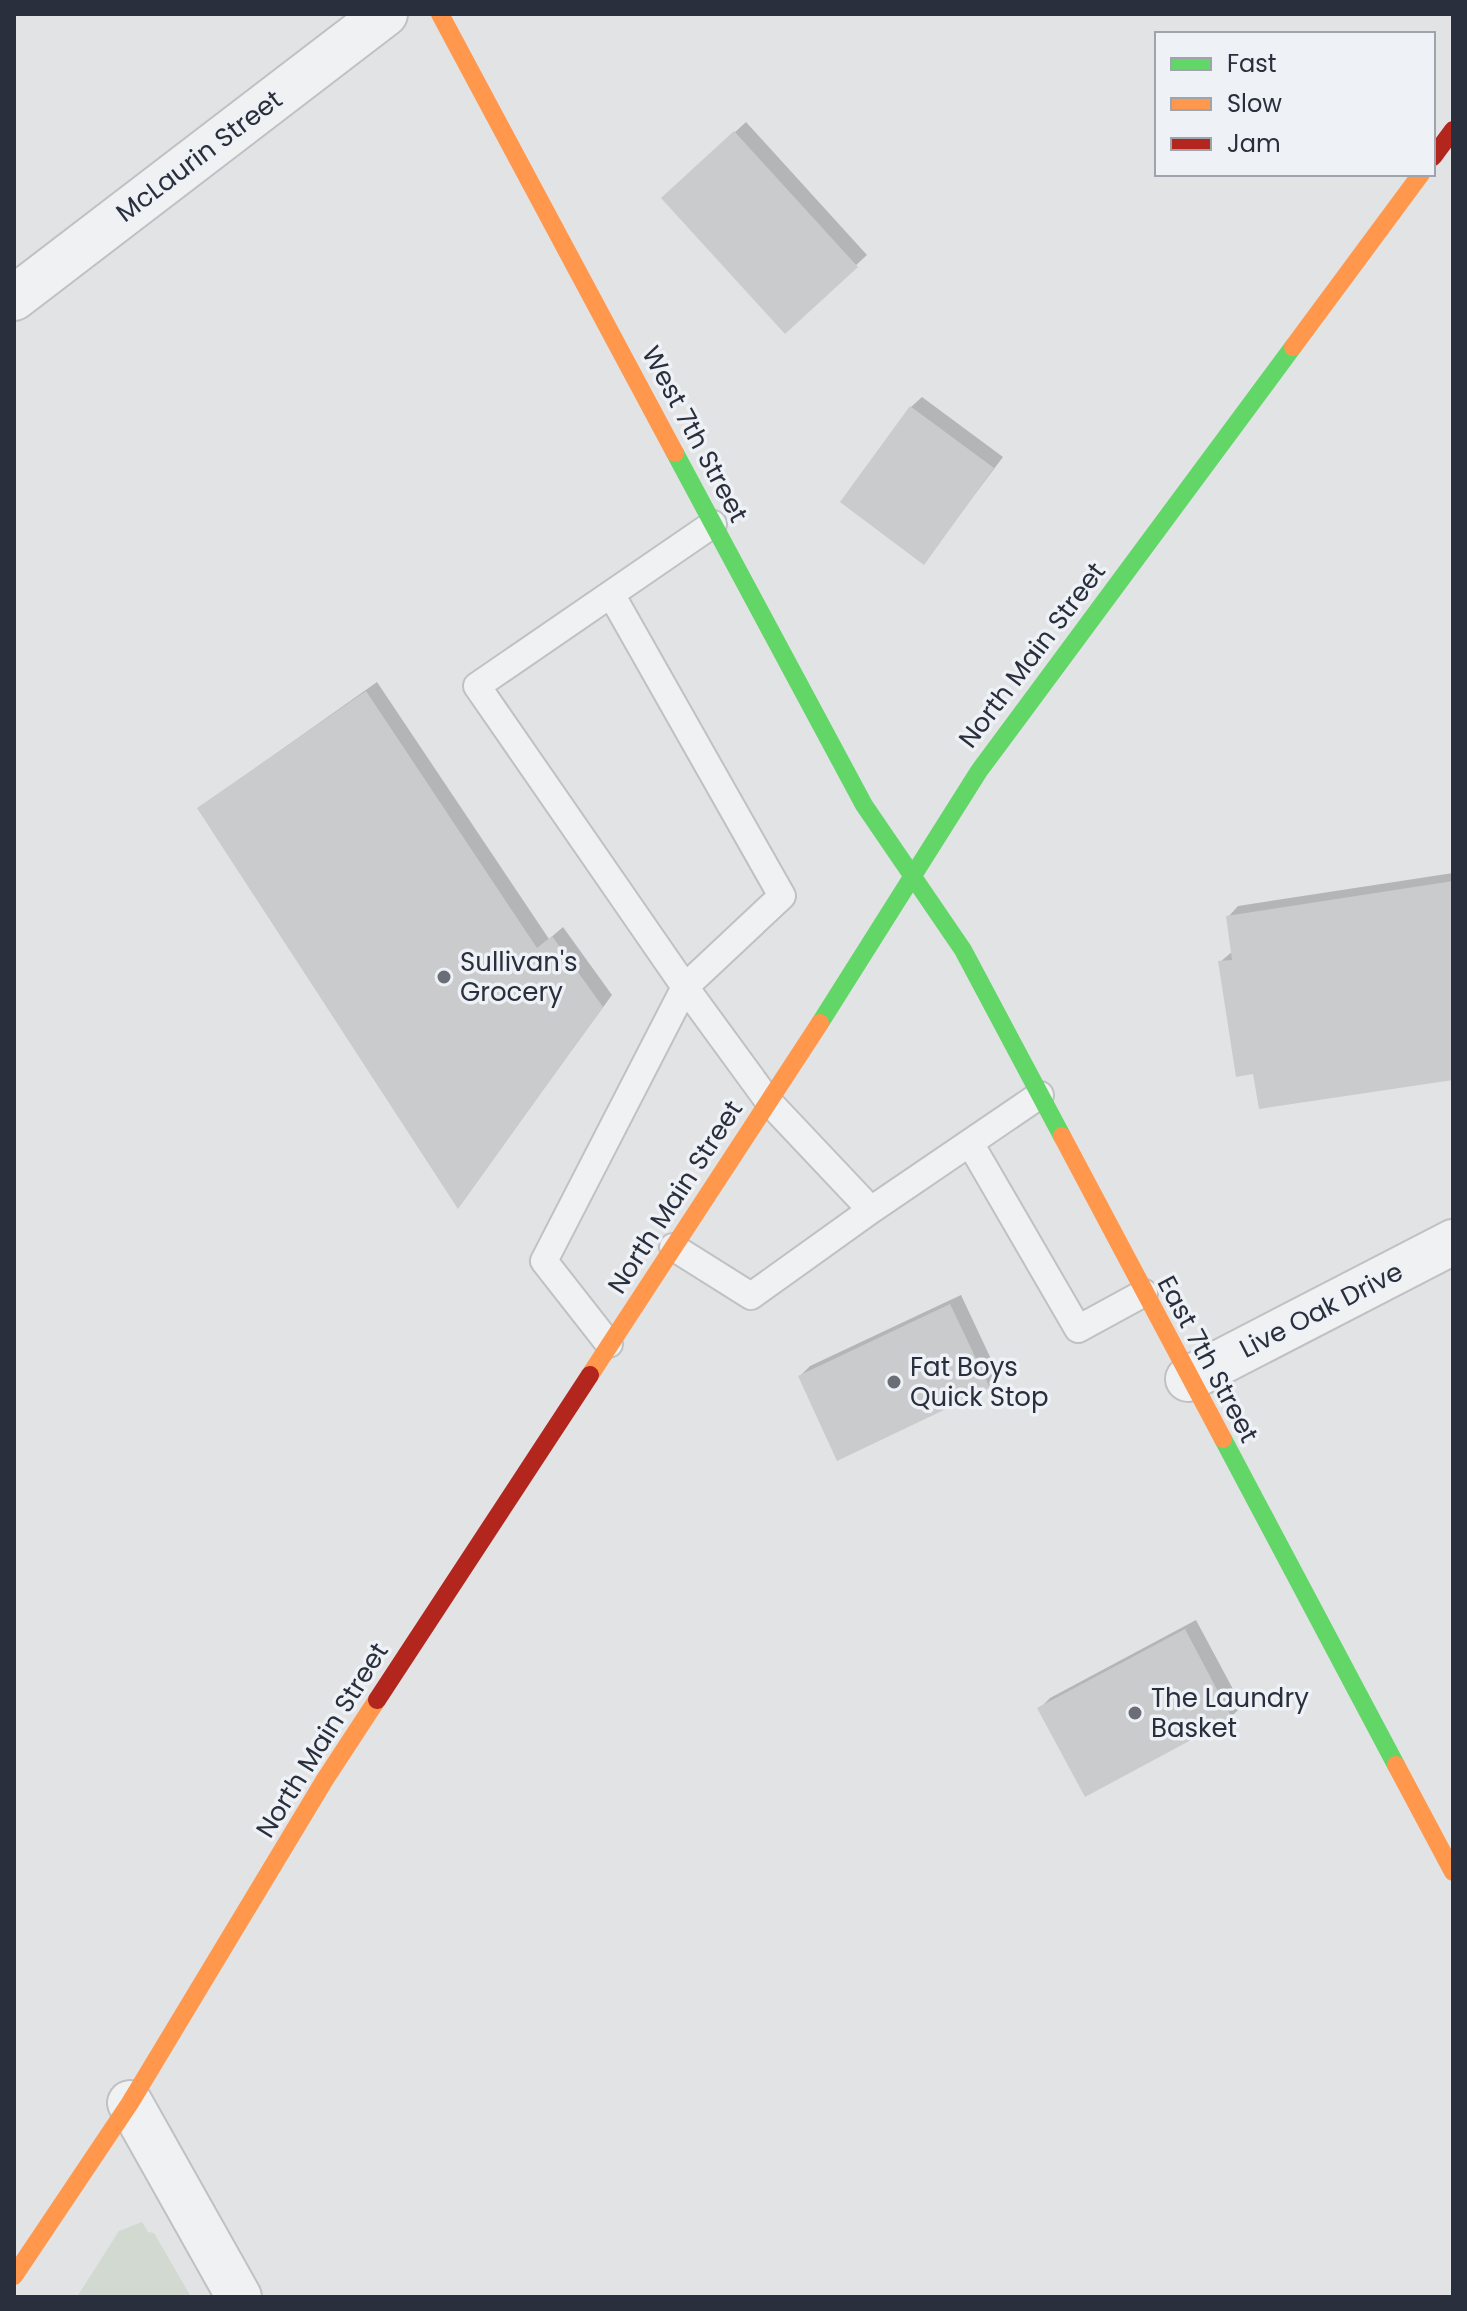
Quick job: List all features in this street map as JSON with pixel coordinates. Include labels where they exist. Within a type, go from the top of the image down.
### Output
[{"type":"main road","name":"West 7th Street","points":[[440,14],[864,805],[911,875]]},
{"type":"main road","points":[[1435,154],[1453,130]]},
{"type":"main road","name":"North Main Street","points":[[14,2276],[130,2103],[324,1781],[769,1102],[979,771],[1420,176]]},
{"type":"main road","name":"East 7th Street","points":[[911,875],[963,950],[1188,1379],[1453,1872]]},
{"type":"street","name":"McLaurin Street","points":[[14,298],[385,14]]},
{"type":"street","name":"Live Oak Drive","points":[[1188,1379],[1453,1242]]},
{"type":"street","points":[[130,2103],[239,2297]]},
{"type":"lane","points":[[713,524],[477,686],[685,987],[769,1102],[871,1210]]},
{"type":"lane","points":[[609,1344],[544,1261],[685,987],[782,896],[611,594]]},
{"type":"lane","points":[[673,1247],[751,1296],[1040,1095]]},
{"type":"lane","points":[[970,1143],[1078,1329],[1144,1293]]},
{"type":"shaded area","points":[[142,2222],[148,2232],[154,2233],[191,2297],[77,2297],[119,2231]]},
{"type":"building","points":[[734,131],[858,267],[785,334],[661,198]]},
{"type":"building","points":[[910,406],[994,468],[924,565],[840,502]]},
{"type":"building","name":"Sullivan's Grocery","points":[[366,691],[537,948],[552,936],[603,1007],[458,1209],[197,808]]},
{"type":"building","points":[[1453,881],[1453,1080],[1259,1109],[1253,1074],[1236,1077],[1218,961],[1232,960],[1226,916]]},
{"type":"building","name":"Fat Boys Quick Stop","points":[[950,1304],[990,1388],[837,1461],[798,1376]]},
{"type":"building","name":"The Laundry Basket","points":[[1185,1629],[1232,1718],[1085,1797],[1037,1708]]},
{"type":"traffic: fast","points":[[820,1023],[979,771],[1293,347]]},
{"type":"traffic: fast","points":[[675,453],[864,805],[963,950],[1062,1136]]},
{"type":"traffic: fast","points":[[1223,1439],[1396,1765]]},
{"type":"traffic: slow","points":[[440,14],[675,453]]},
{"type":"traffic: slow","points":[[1293,347],[1420,176]]},
{"type":"traffic: slow","points":[[590,1375],[820,1023]]},
{"type":"traffic: slow","points":[[1062,1136],[1223,1439]]},
{"type":"traffic: slow","points":[[14,2276],[130,2103],[324,1781],[377,1700]]},
{"type":"traffic: slow","points":[[1396,1765],[1453,1872]]},
{"type":"traffic: jam","points":[[1435,154],[1453,130]]},
{"type":"traffic: jam","points":[[377,1700],[590,1375]]},
{"type":"place","name":"Sullivan's Grocery","points":[[444,977]]},
{"type":"place","name":"Fat Boys Quick Stop","points":[[894,1382]]},
{"type":"place","name":"The Laundry Basket","points":[[1135,1713]]}]
